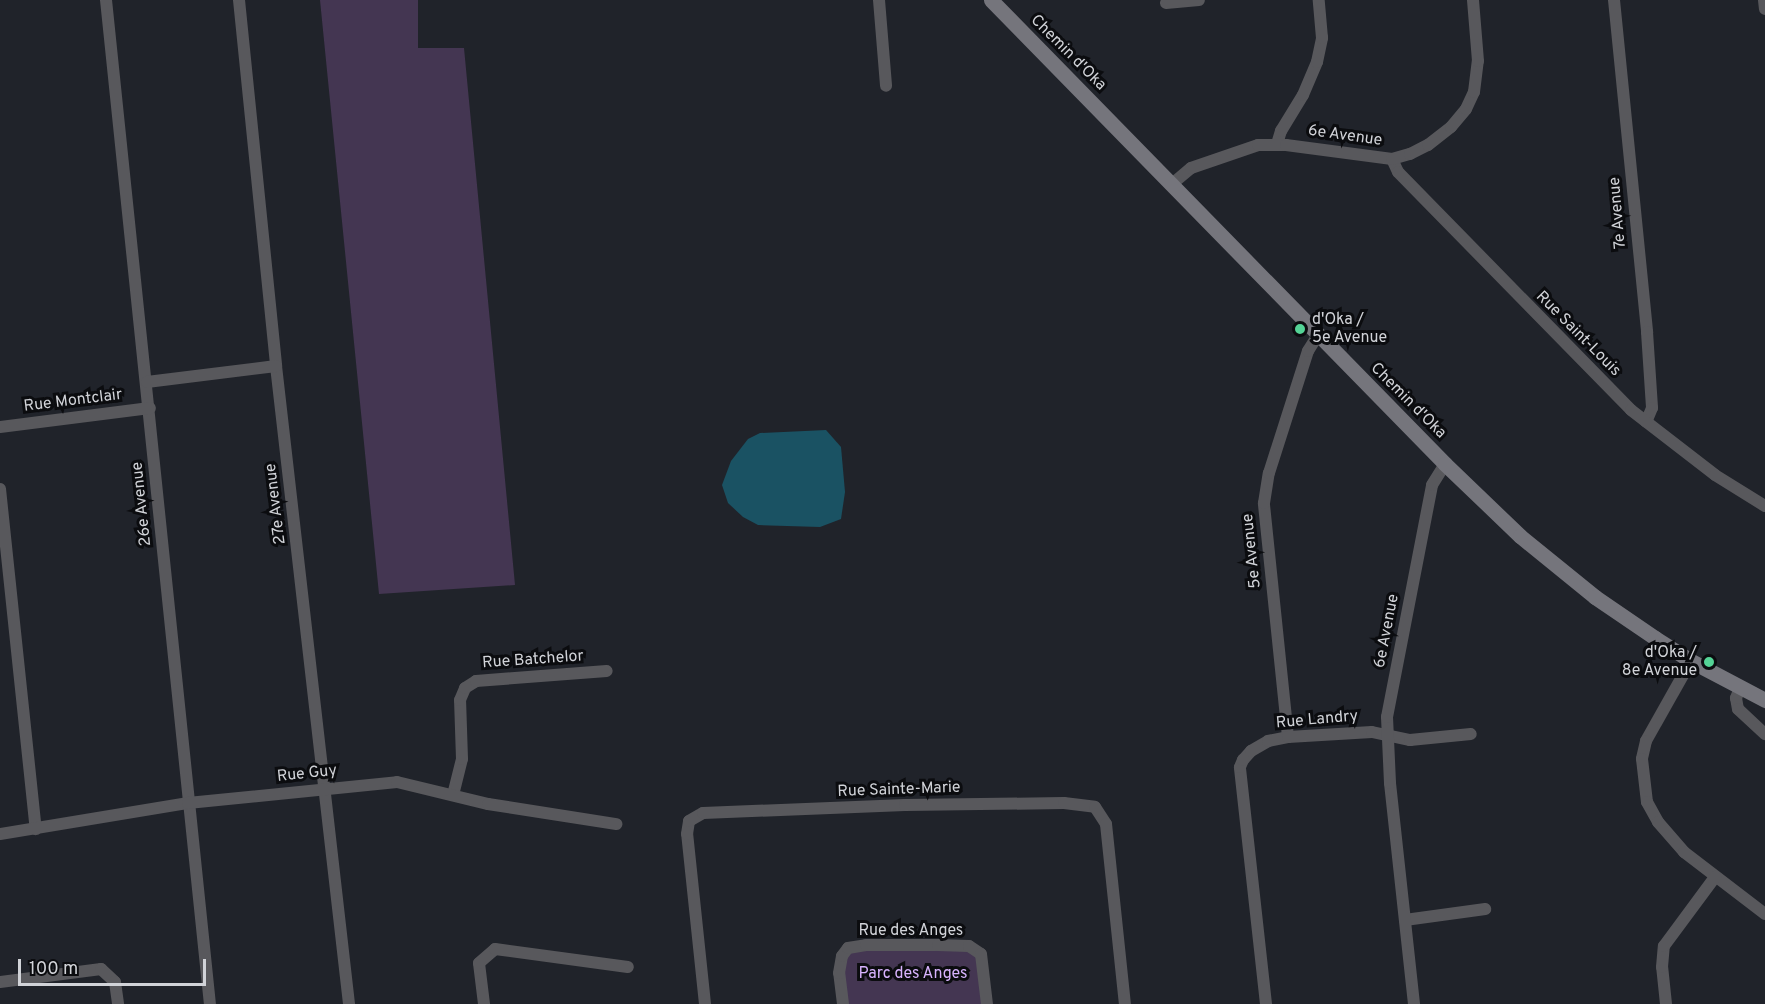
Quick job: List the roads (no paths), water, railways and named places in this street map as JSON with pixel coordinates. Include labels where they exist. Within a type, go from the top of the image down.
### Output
[{"type":"main road","name":"Chemin d'Oka","points":[[990,0],[1445,464],[1544,557],[1595,597],[1691,662],[1765,700]]},
{"type":"street","name":"26e Avenue","points":[[106,0],[210,1004]]},
{"type":"street","name":"27e Avenue","points":[[239,0],[276,366],[349,1004]]},
{"type":"street","points":[[879,0],[886,86]]},
{"type":"street","points":[[1166,3],[1199,0]]},
{"type":"street","points":[[1277,144],[1281,130],[1303,95],[1317,62],[1322,38],[1319,0]]},
{"type":"street","name":"6e Avenue","points":[[1172,184],[1196,166],[1246,148],[1277,144],[1392,159],[1410,154],[1436,140],[1451,127],[1471,101],[1477,83],[1478,61],[1473,0]]},
{"type":"street","name":"7e Avenue","points":[[1614,0],[1648,344],[1652,408],[1646,422]]},
{"type":"street","points":[[1764,0],[1765,9]]},
{"type":"street","name":"Rue Saint-Louis","points":[[1392,159],[1398,171],[1582,363],[1646,422],[1715,475],[1765,507]]},
{"type":"street","name":"5e Avenue","points":[[1288,737],[1264,503],[1269,473],[1308,351],[1318,335]]},
{"type":"street","points":[[147,382],[276,366]]},
{"type":"street","name":"Rue Montclair","points":[[0,427],[150,408]]},
{"type":"street","name":"6e Avenue","points":[[1414,1004],[1387,737],[1387,717],[1432,485],[1445,464]]},
{"type":"street","points":[[0,489],[36,829]]},
{"type":"street","points":[[1691,662],[1651,729],[1642,759],[1647,802],[1658,822],[1684,852],[1765,914]]},
{"type":"street","name":"Rue Batchelor","points":[[453,795],[462,759],[460,700],[465,688],[476,681],[607,671]]},
{"type":"street","points":[[1740,688],[1736,699],[1738,709],[1765,734]]},
{"type":"street","name":"Rue Landry","points":[[1266,1004],[1240,767],[1251,751],[1268,741],[1288,737],[1372,732],[1387,737]]},
{"type":"street","points":[[1387,737],[1410,740],[1471,734]]},
{"type":"street","name":"Rue Guy","points":[[0,834],[188,803],[398,782],[488,804],[616,824]]},
{"type":"street","name":"Rue Sainte-Marie","points":[[705,1004],[687,834],[689,821],[703,813],[1064,803],[1095,807],[1106,824],[1125,1004]]},
{"type":"street","points":[[1666,1004],[1662,967],[1664,945],[1715,877]]},
{"type":"street","points":[[1406,920],[1485,909]]},
{"type":"street","name":"Rue des Anges","points":[[843,1004],[839,973],[842,956],[848,948],[866,945],[969,946],[981,954],[987,1004]]},
{"type":"street","points":[[484,1004],[479,963],[495,949],[628,967]]},
{"type":"street","points":[[0,982],[101,969],[115,982],[118,1004]]},
{"type":"water","points":[[826,430],[841,447],[845,492],[841,519],[820,527],[758,525],[743,517],[728,503],[722,485],[731,461],[748,439],[760,433]]},
{"type":"place","name":"d'Oka / 5e Avenue","points":[[1300,329]]},
{"type":"place","name":"d'Oka / 8e Avenue","points":[[1709,662]]},
{"type":"park label","name":"Parc des Anges","points":[[913,974]]}]
